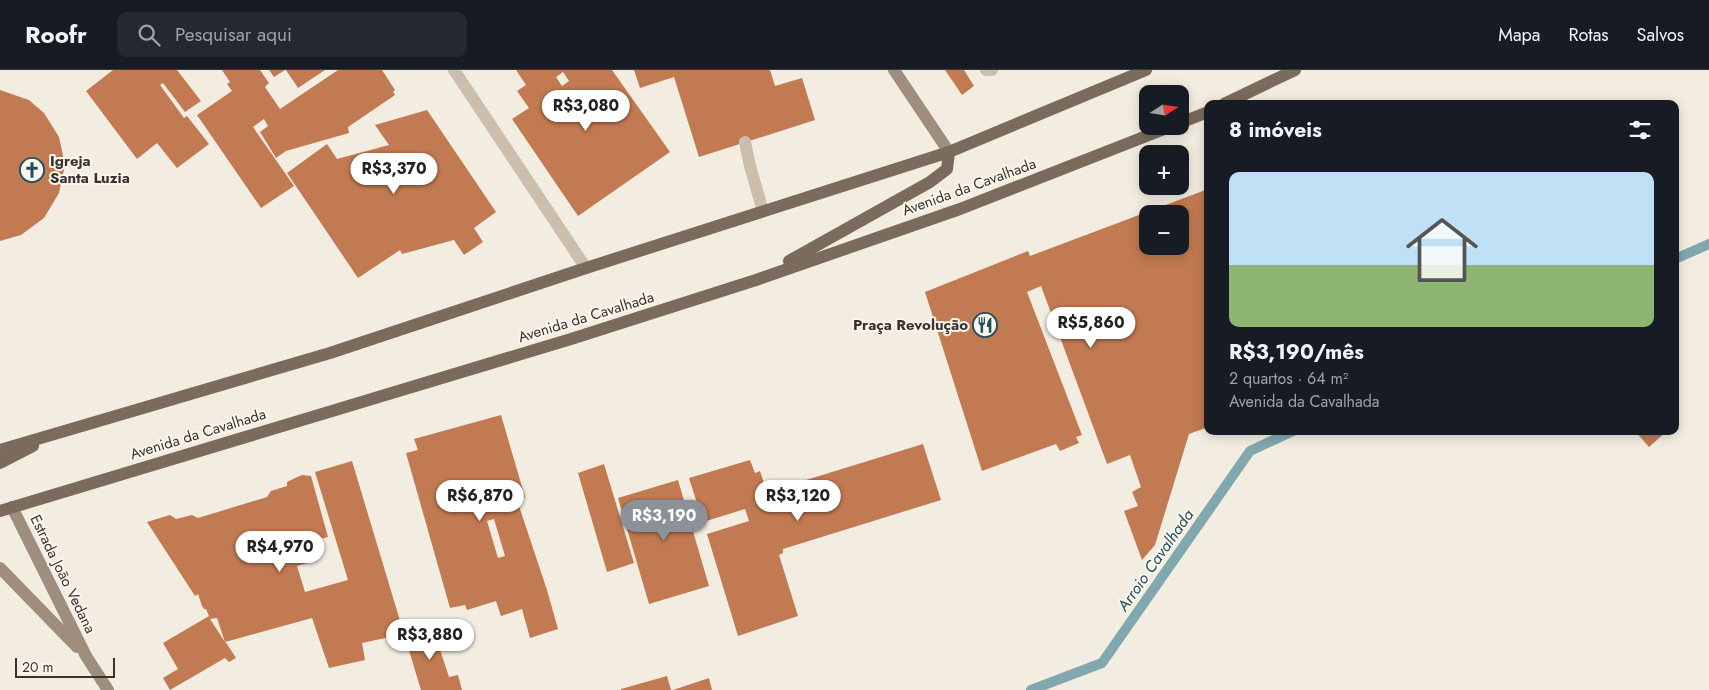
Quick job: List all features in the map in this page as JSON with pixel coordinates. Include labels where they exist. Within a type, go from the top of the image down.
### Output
[{"type":"main road","points":[[0,450],[330,353],[586,268],[949,152],[1146,70]]},
{"type":"main road","points":[[1232,100],[1295,70]]},
{"type":"main road","points":[[1189,119],[1204,114]]},
{"type":"main road","name":"Avenida da Cavalhada","points":[[6,509],[571,339],[756,280],[960,209],[1149,135]]},
{"type":"main road","points":[[756,280],[930,182],[947,169],[949,152]]},
{"type":"main road","points":[[0,463],[60,433]]},
{"type":"street","points":[[454,70],[586,268]]},
{"type":"street","points":[[894,70],[949,152]]},
{"type":"street","points":[[986,70],[992,70]]},
{"type":"street","points":[[745,142],[763,211]]},
{"type":"street","name":"Estrada João Vedana","points":[[6,509],[86,656],[108,690]]},
{"type":"street","name":"Estrada João Vedana","points":[[0,568],[86,656]]},
{"type":"building","points":[[113,70],[177,70],[201,101],[185,112],[163,83],[160,85],[184,118],[187,116],[209,144],[177,168],[157,143],[137,159],[86,91]]},
{"type":"building","points":[[222,70],[260,70],[269,83],[265,87],[280,109],[338,70],[382,70],[395,90],[393,92],[395,95],[348,127],[349,133],[286,151],[276,158],[260,132],[268,126],[264,119],[253,127],[294,186],[261,208],[197,115],[232,91],[227,84],[230,82]]},
{"type":"building","points":[[269,70],[285,70],[274,77]]},
{"type":"building","points":[[286,70],[325,70],[298,88]]},
{"type":"building","points":[[516,70],[612,70],[670,152],[578,216],[512,119],[529,108],[517,91],[526,85]],"holes":[[[563,72],[569,81],[562,86],[556,77]]]},
{"type":"building","points":[[634,70],[770,70],[775,86],[802,78],[815,120],[699,157],[674,77],[640,88]]},
{"type":"building","points":[[945,70],[964,70],[974,86],[962,95]]},
{"type":"building","name":"Igreja Santa Luzia","points":[[0,90],[29,100],[44,113],[59,137],[65,165],[59,193],[44,218],[21,235],[0,241]]},
{"type":"building","points":[[427,110],[496,212],[474,228],[483,242],[464,255],[454,240],[402,254],[400,250],[358,278],[287,173],[327,144],[337,159],[389,145],[375,125]]},
{"type":"building","points":[[1204,191],[1204,428],[1189,434],[1155,545],[1142,560],[1124,511],[1138,506],[1132,492],[1141,487],[1130,455],[1107,464],[1041,286],[1027,292],[1082,435],[1076,437],[1079,443],[1060,451],[1056,444],[982,471],[925,292],[1028,251],[1030,256],[1139,215],[1139,255],[1189,255],[1189,205],[1165,205]]},
{"type":"building","points":[[501,415],[525,497],[517,500],[558,629],[530,638],[522,609],[501,616],[496,601],[467,610],[465,605],[450,608],[406,453],[418,450],[414,439]],"holes":[[[494,519],[505,556],[498,558],[487,521]]]},
{"type":"building","points":[[1638,435],[1662,435],[1649,447]]},
{"type":"building","points":[[923,444],[941,500],[783,549],[783,553],[779,555],[798,616],[738,636],[707,534],[749,521],[745,509],[703,522],[689,478],[750,460],[755,473],[760,471],[767,492]]},
{"type":"building","points":[[352,461],[404,634],[362,643],[365,660],[329,668],[312,618],[225,642],[236,658],[229,662],[225,658],[170,690],[163,678],[178,669],[163,643],[209,616],[206,609],[202,606],[198,594],[195,596],[147,522],[170,515],[176,519],[192,515],[198,518],[267,497],[271,491],[287,486],[287,482],[293,479],[302,475],[311,476],[328,537],[308,542],[314,561],[297,566],[305,592],[348,580],[315,472]],"holes":[[[217,618],[225,642],[210,619]]]},
{"type":"building","points":[[604,464],[634,563],[607,572],[578,473]]},
{"type":"building","points":[[678,480],[709,586],[649,604],[618,498]]},
{"type":"building","points":[[432,625],[449,677],[458,675],[462,690],[421,690],[404,634]]},
{"type":"building","points":[[667,676],[671,690],[621,690],[621,689]]},
{"type":"building","points":[[709,678],[712,690],[673,690]]},
{"type":"waterway","name":"Arroio Cavalhada","points":[[1679,257],[1709,244]]},
{"type":"waterway","name":"Arroio Cavalhada","points":[[1031,690],[1102,663],[1250,451],[1284,435]]},
{"type":"place","name":"Igreja Santa Luzia","points":[[32,170]]},
{"type":"place","name":"Praça Revolução","points":[[985,325]]}]
